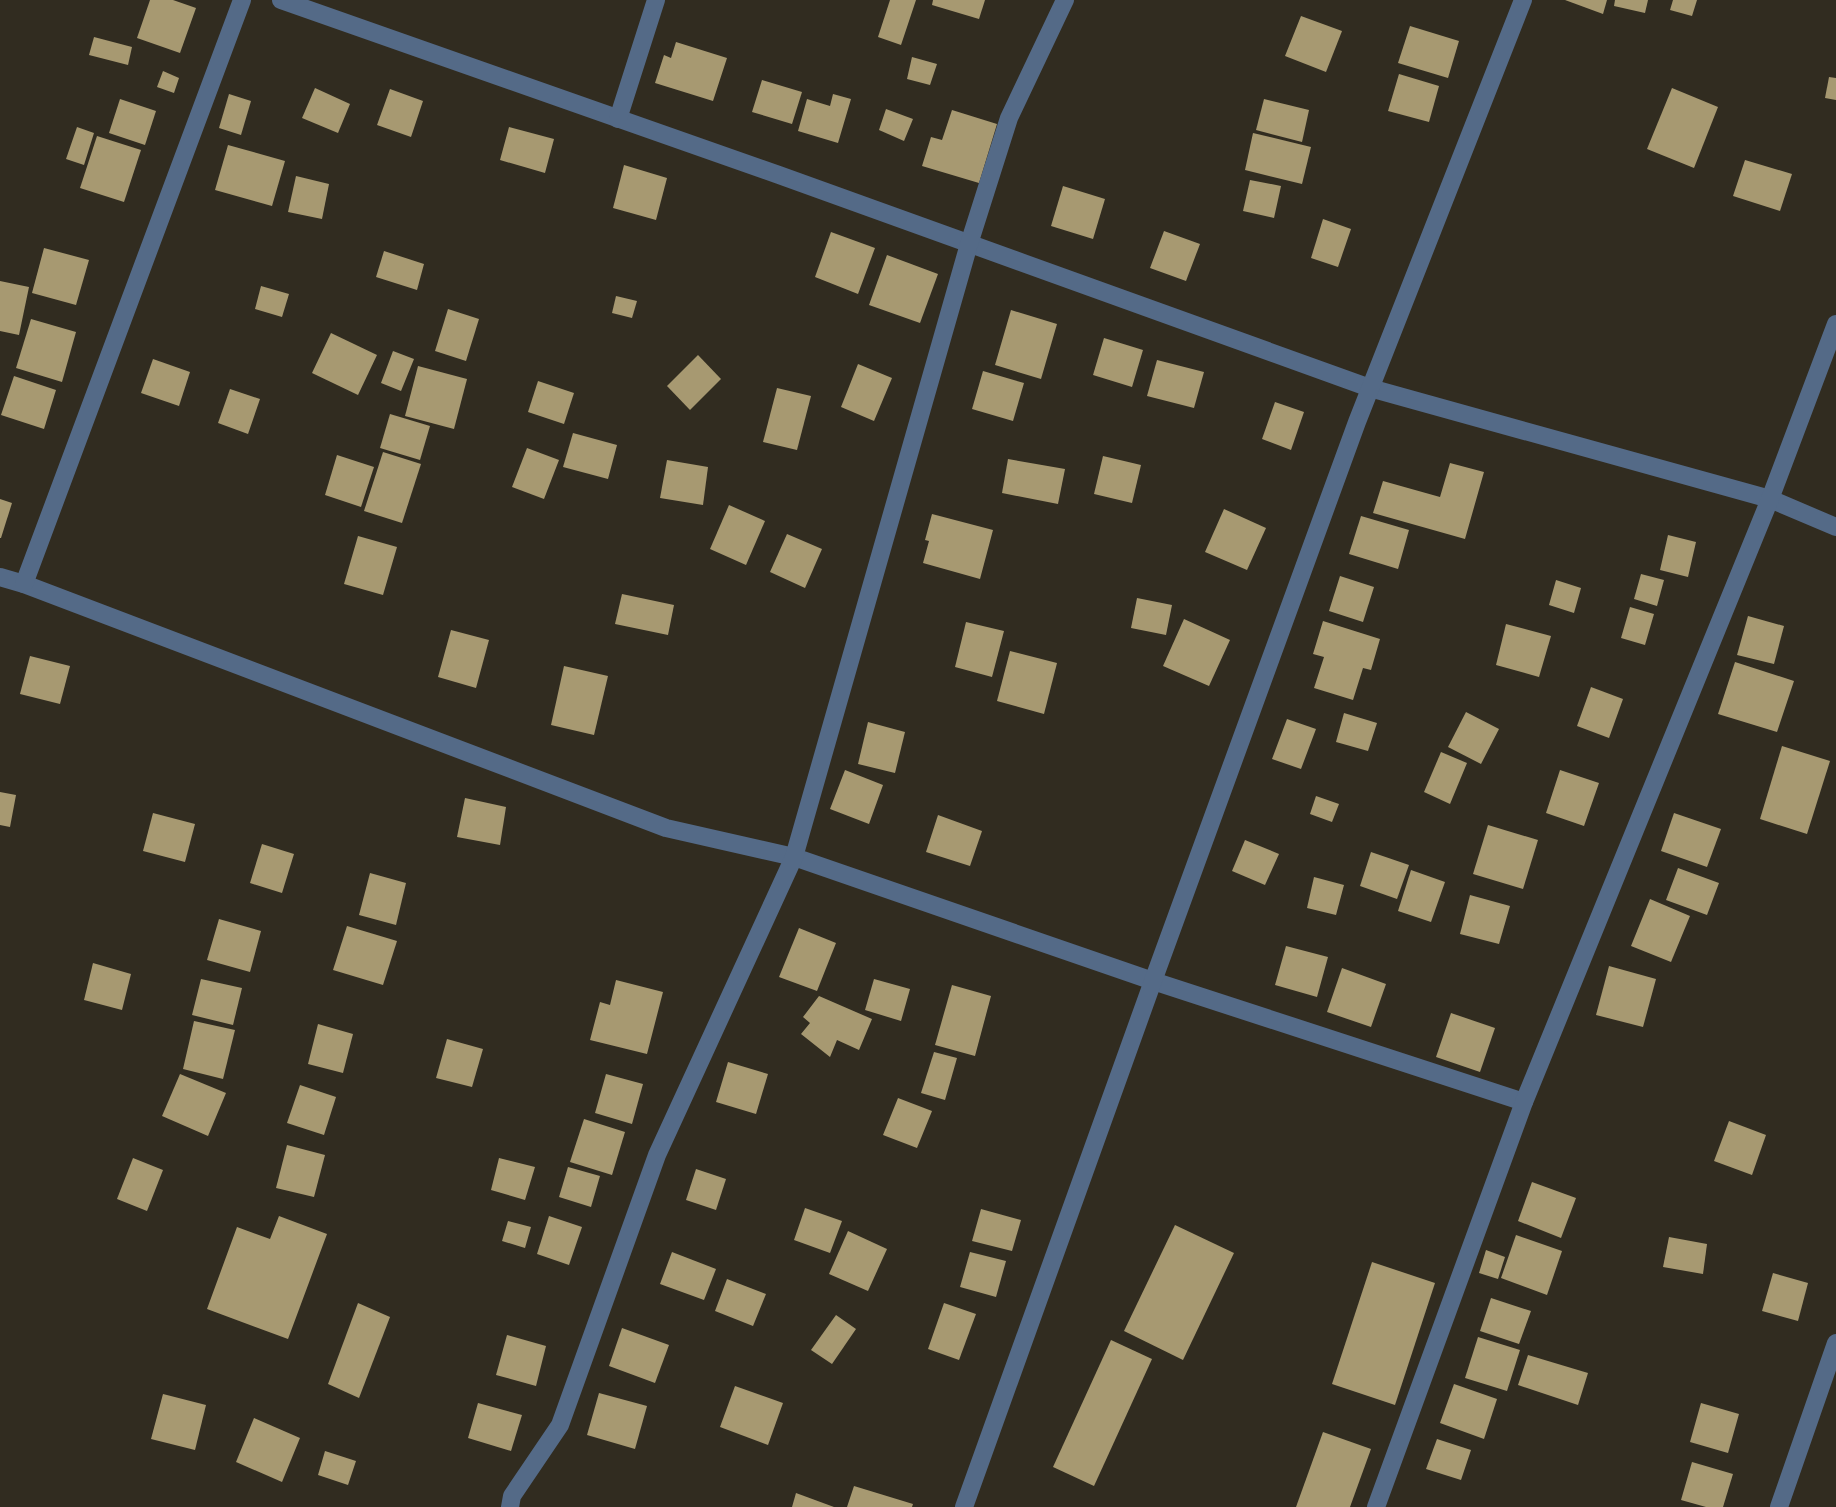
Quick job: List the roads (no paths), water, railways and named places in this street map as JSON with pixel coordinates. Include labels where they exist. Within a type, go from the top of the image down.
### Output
[{"type":"street","points":[[24,584],[242,0]]},
{"type":"street","points":[[281,0],[1370,388],[1770,499],[1836,527]]},
{"type":"street","points":[[618,118],[656,0]]},
{"type":"street","points":[[510,1507],[512,1496],[560,1425],[657,1155],[794,857],[969,244],[1009,118],[1065,0]]},
{"type":"street","points":[[964,1507],[1370,388],[1523,0]]},
{"type":"street","points":[[1376,1507],[1524,1102],[1770,499],[1836,324]]},
{"type":"street","points":[[0,577],[666,828],[794,857],[1153,981],[1524,1102]]},
{"type":"street","points":[[1779,1507],[1836,1343]]}]
